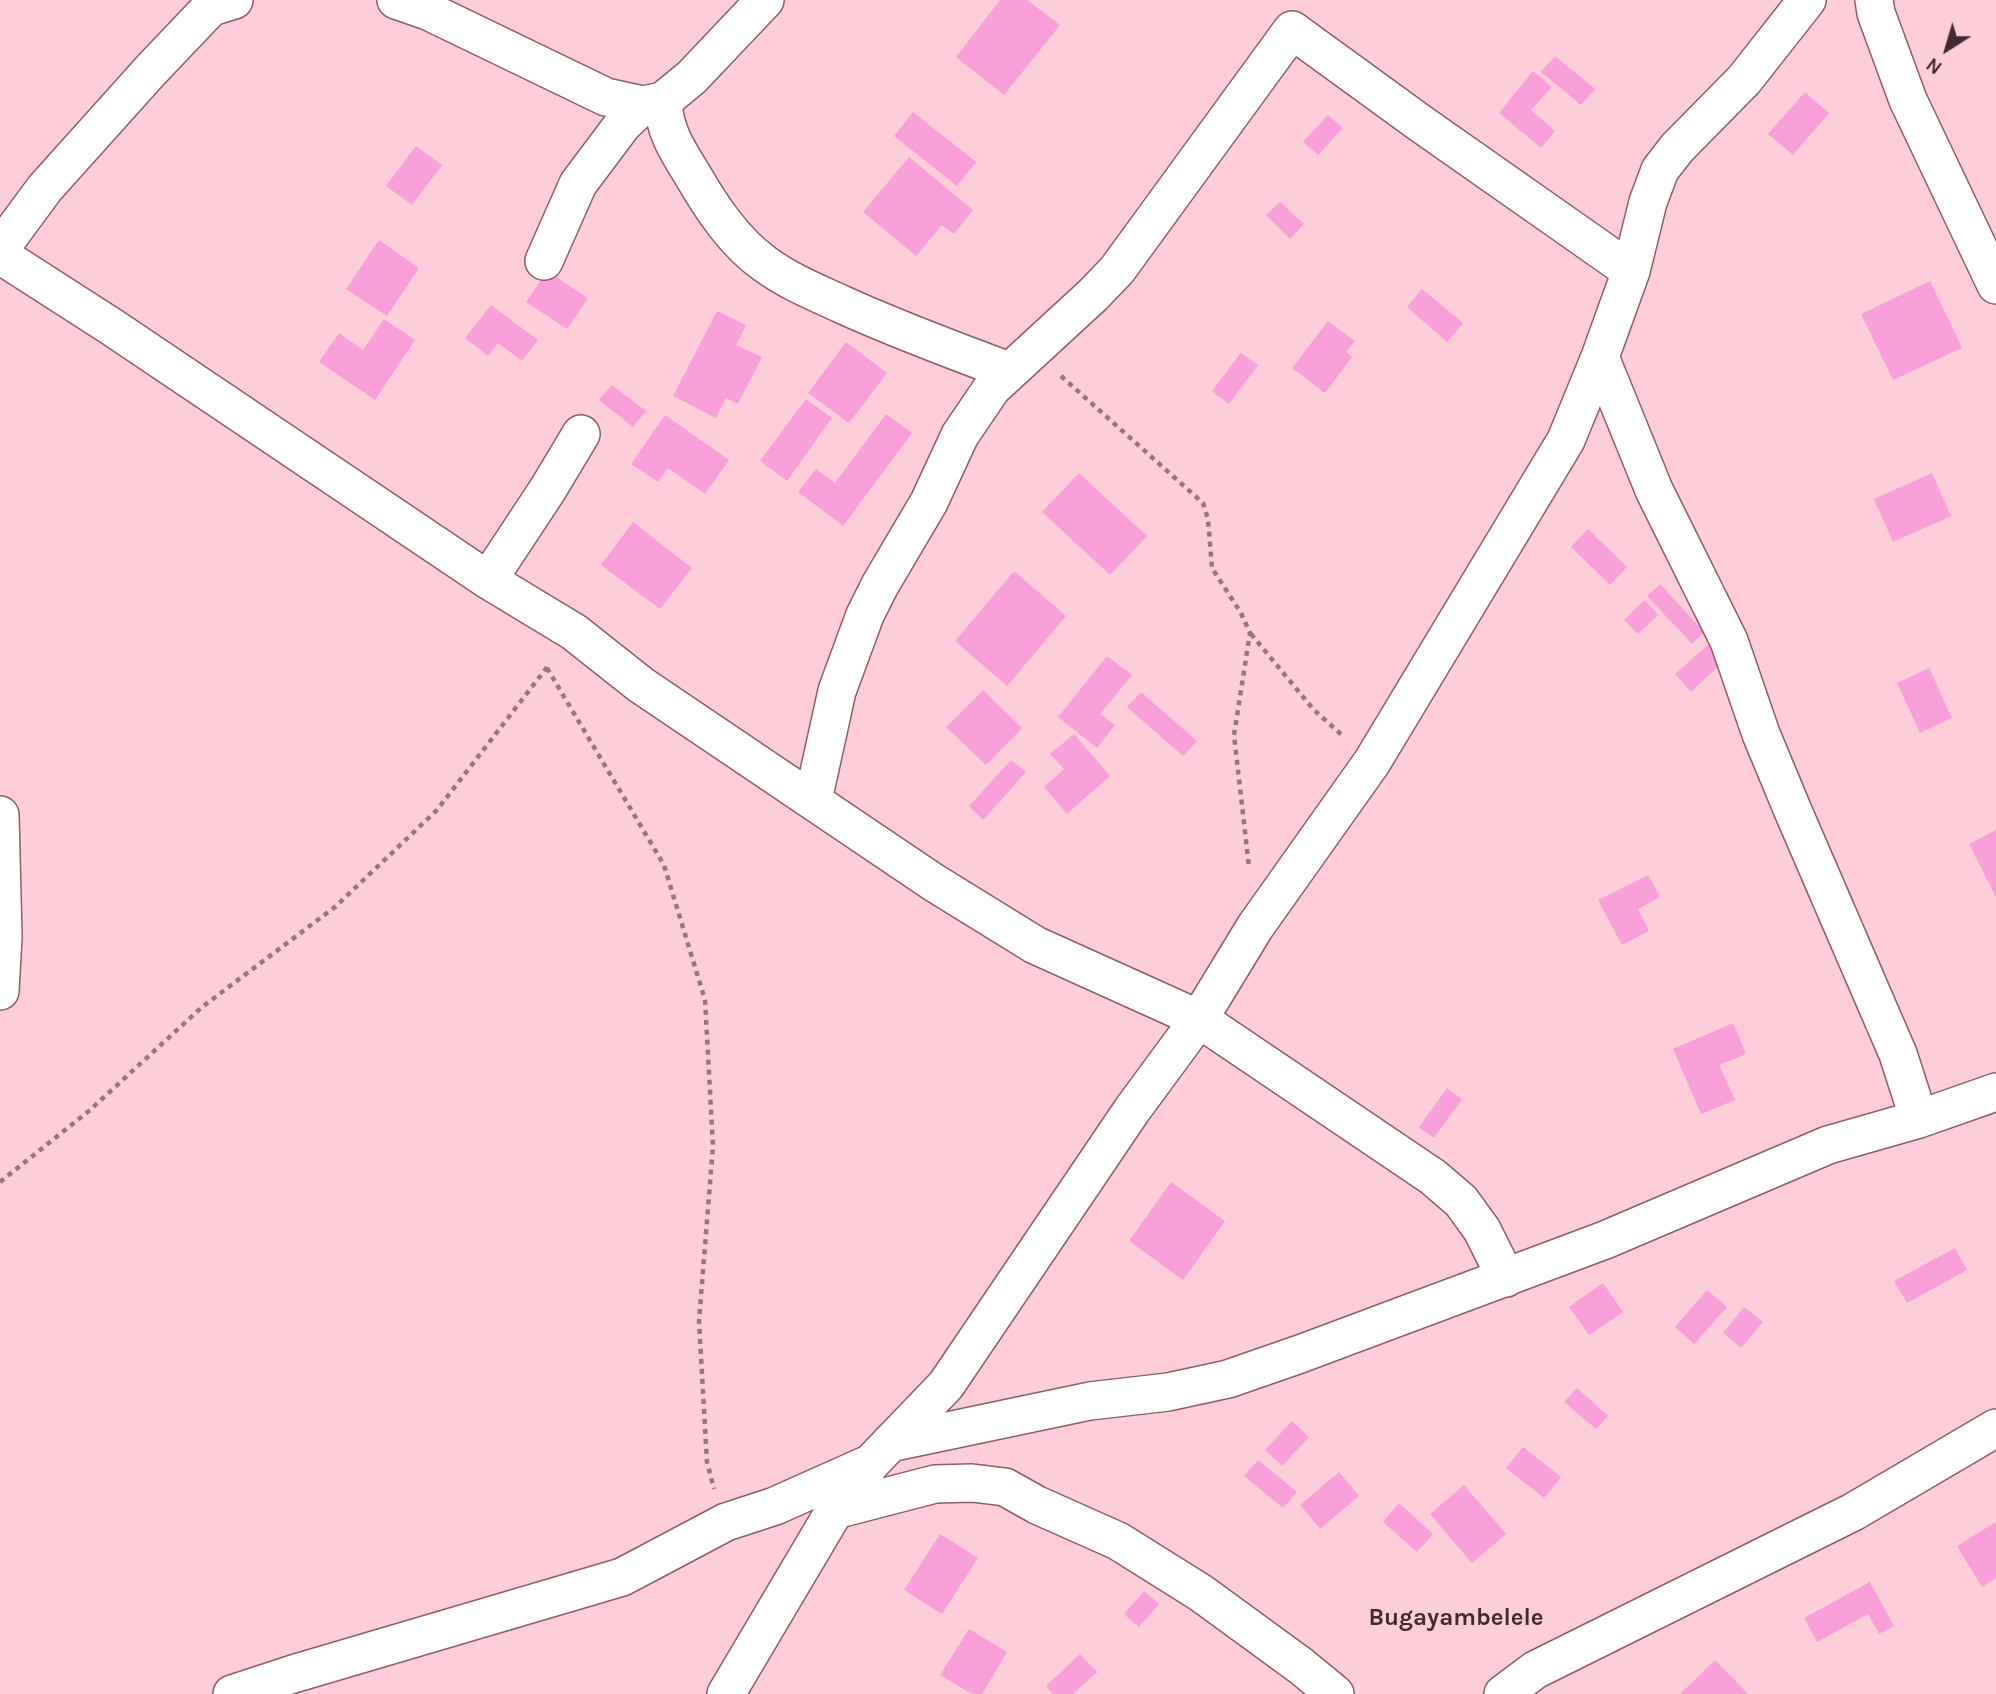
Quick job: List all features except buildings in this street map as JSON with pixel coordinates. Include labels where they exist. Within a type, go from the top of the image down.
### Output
[{"type":"street","points":[[396,0],[428,11],[606,97],[653,103]]},
{"type":"street","points":[[544,261],[578,184],[623,124],[692,76],[765,0]]},
{"type":"street","points":[[726,1694],[835,1510],[881,1453],[946,1385],[1132,1110],[1199,1019],[1255,927],[1372,762],[1566,440],[1631,271],[1648,202],[1660,170],[1677,148],[1744,80],[1807,0]]},
{"type":"street","points":[[1874,0],[1908,100],[1996,285]]},
{"type":"street","points":[[0,249],[45,188],[219,2]]},
{"type":"street","points":[[813,800],[837,691],[865,615],[929,502],[960,435],[992,388],[1117,270],[1292,30],[1631,271]]},
{"type":"street","points":[[653,103],[676,149],[705,196],[732,233],[764,264],[799,284],[902,332],[1020,360]]},
{"type":"street","points":[[0,256],[112,327],[488,580],[574,632],[641,685],[933,882],[1035,945],[1199,1019],[1433,1177],[1461,1201],[1482,1230],[1506,1278]]},
{"type":"street","points":[[1600,357],[1654,490],[1729,641],[1761,734],[1898,1054],[1919,1119]]},
{"type":"street","points":[[488,580],[581,434]]},
{"type":"street","points":[[0,815],[3,937],[0,991]]},
{"type":"street","points":[[232,1694],[622,1577],[726,1522],[775,1506],[881,1453],[1090,1401],[1168,1392],[1228,1379],[1618,1235],[1828,1145],[1919,1119],[1996,1092]]},
{"type":"street","points":[[1503,1694],[1547,1682],[1853,1512],[1996,1428]]},
{"type":"street","points":[[835,1510],[935,1484],[972,1483],[1005,1487],[1037,1505],[1118,1541],[1200,1593],[1335,1694]]},
{"type":"path","points":[[1020,360],[1203,503],[1208,519],[1212,568],[1241,613],[1250,633],[1314,710],[1372,762]]},
{"type":"path","points":[[0,1182],[90,1110],[202,1007],[335,907],[437,810],[574,632]]},
{"type":"path","points":[[1250,633],[1234,735],[1255,927]]},
{"type":"path","points":[[547,668],[664,864],[705,1000],[713,1146],[699,1321],[707,1462],[726,1522]]},
{"type":"district","name":"Bugayambelele","points":[[1456,1618]]}]
